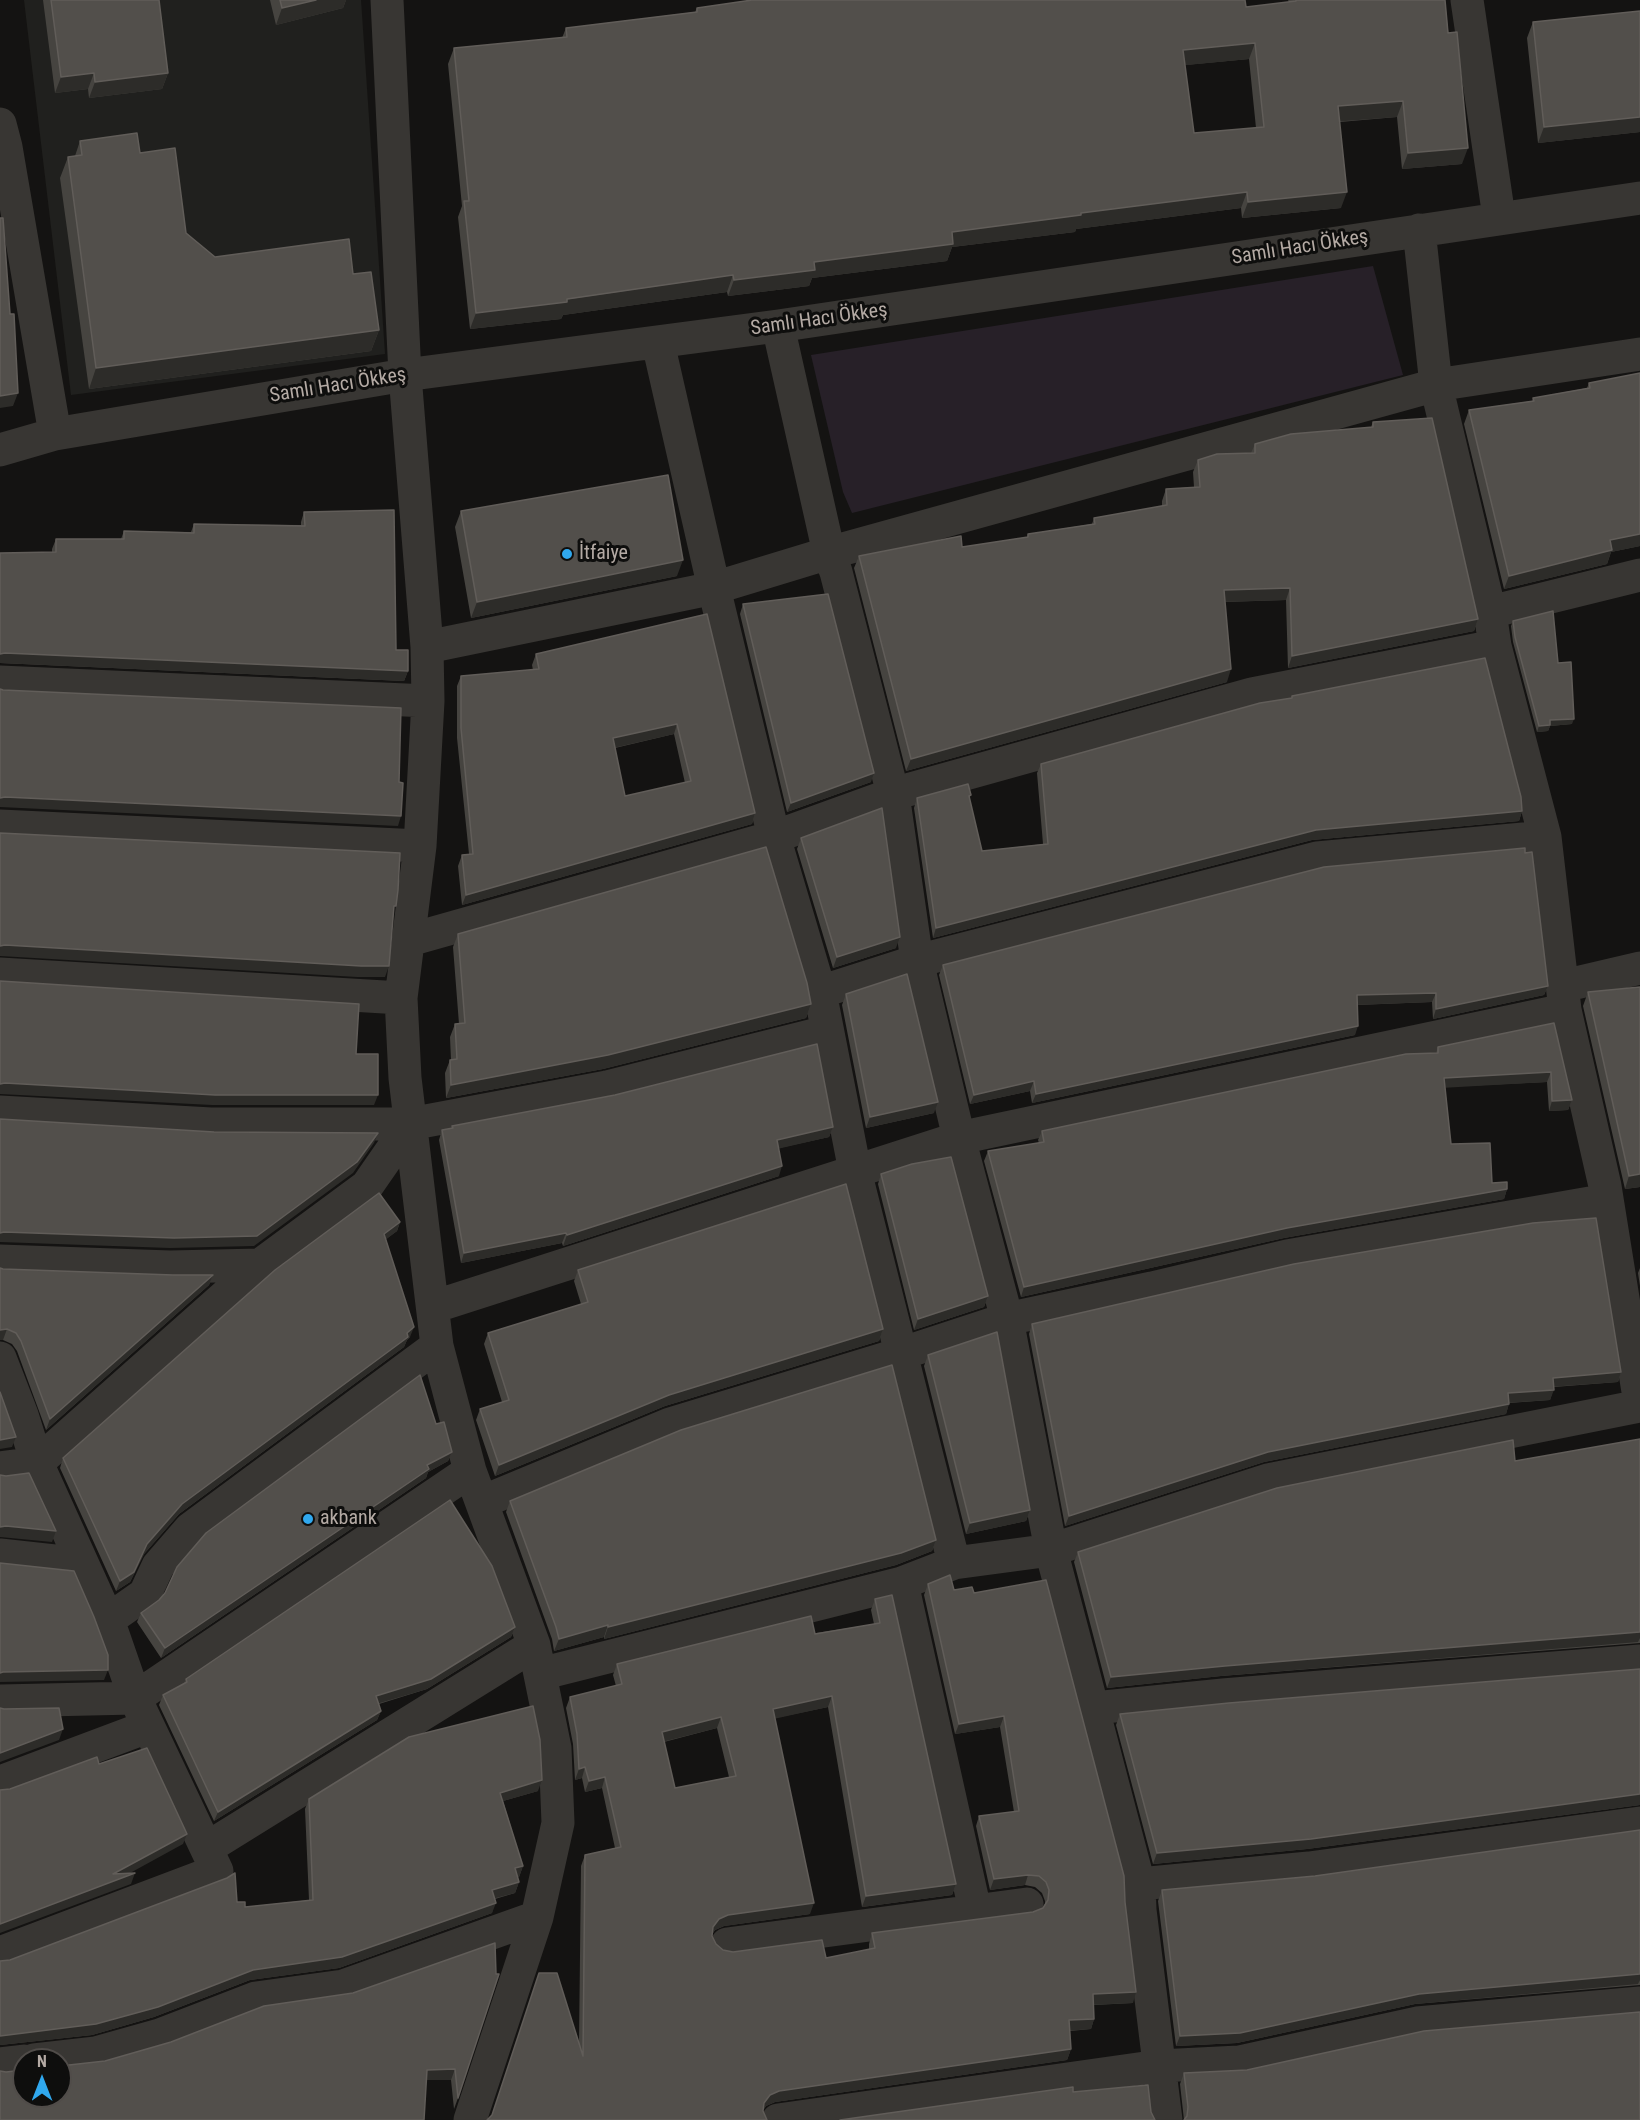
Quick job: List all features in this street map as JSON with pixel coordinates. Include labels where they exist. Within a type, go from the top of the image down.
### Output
[{"type":"street","points":[[387,0],[405,375],[427,647],[428,700],[420,846],[401,998],[405,1078],[437,1346],[470,1472],[537,1660],[555,1748],[558,1823],[537,1917],[470,2120]]},
{"type":"street","points":[[1467,0],[1498,217]]},
{"type":"street","points":[[0,124],[6,147],[56,434]]},
{"type":"street","name":"Samlı Hacı Ökkeş","points":[[0,450],[56,434],[405,375],[778,326],[1498,217],[1640,198]]},
{"type":"street","points":[[207,1848],[537,1660],[902,1583],[954,1563],[1051,1550],[1268,1480],[1640,1405],[1607,1200],[1564,998],[1545,837],[1496,646],[1436,385],[1419,230]]},
{"type":"street","points":[[778,326],[830,554],[892,794],[917,961],[959,1138],[1007,1319],[1051,1550],[1139,1884],[1140,1910],[1166,2120]]},
{"type":"street","points":[[658,343],[774,837],[820,992],[855,1172],[954,1563]]},
{"type":"street","points":[[427,647],[714,588],[1436,385],[1640,354]]},
{"type":"street","points":[[1490,612],[1640,575]]},
{"type":"street","points":[[409,940],[774,837],[892,794],[1252,694],[1496,646]]},
{"type":"street","points":[[0,682],[428,700]]},
{"type":"street","points":[[0,826],[420,846]]},
{"type":"street","points":[[820,992],[917,961],[1317,858],[1545,837]]},
{"type":"street","points":[[433,1307],[959,1138],[1564,998],[1640,968]]},
{"type":"street","points":[[0,974],[401,998]]},
{"type":"street","points":[[0,1112],[211,1124],[410,1124],[607,1087],[826,1032]]},
{"type":"street","points":[[0,1468],[37,1463],[260,1265],[367,1186],[410,1124]]},
{"type":"street","points":[[482,1502],[670,1424],[1007,1319],[1287,1256],[1607,1200]]},
{"type":"street","points":[[0,1261],[170,1267],[260,1265]]},
{"type":"street","points":[[108,1620],[145,1594],[158,1566],[190,1529],[437,1346]]},
{"type":"street","points":[[0,1359],[22,1415],[37,1463],[108,1620],[141,1712],[217,1871],[0,1953]]},
{"type":"street","points":[[0,1782],[141,1712],[470,1472]]},
{"type":"street","points":[[0,1556],[82,1564]]},
{"type":"street","points":[[902,1583],[975,1910]]},
{"type":"street","points":[[1094,1708],[1640,1660]]},
{"type":"street","points":[[0,1701],[141,1712]]},
{"type":"street","points":[[1139,1884],[1309,1868],[1640,1823]]},
{"type":"street","points":[[727,1944],[1027,1904]]},
{"type":"street","points":[[72,2056],[96,2053],[160,2035],[256,1998],[343,1986],[537,1917]]},
{"type":"street","points":[[778,2120],[1159,2066],[1239,2062],[1417,2023],[1640,2003]]},
{"type":"shaded area","points":[[24,0],[361,0],[385,354],[71,395]]},
{"type":"shaded area","points":[[1373,266],[1403,375],[852,513],[843,492],[811,355]]},
{"type":"building","points":[[51,0],[159,0],[168,73],[95,82],[94,73],[61,77]]},
{"type":"building","points":[[280,0],[316,0],[282,8]]},
{"type":"building","points":[[752,0],[1245,0],[1246,7],[1296,0],[1445,0],[1448,33],[1457,32],[1468,148],[1408,153],[1403,101],[1338,106],[1347,192],[1248,202],[1247,192],[1081,213],[1081,215],[952,232],[953,244],[814,262],[815,270],[734,280],[733,275],[567,299],[567,302],[476,313],[464,201],[469,201],[454,48],[567,37],[566,28],[697,12],[697,8]],"holes":[[[1255,43],[1264,127],[1194,133],[1183,50]]]},
{"type":"building","points":[[1640,11],[1640,117],[1544,127],[1533,22]]},
{"type":"building","points":[[137,133],[140,153],[175,148],[186,233],[215,257],[349,239],[353,274],[371,272],[379,330],[96,368],[68,157],[82,155],[80,141]]},
{"type":"building","points":[[0,218],[3,218],[10,314],[14,314],[18,393],[0,396]]},
{"type":"building","points":[[1640,373],[1640,534],[1610,540],[1612,550],[1509,576],[1469,410],[1534,401],[1533,398],[1590,388],[1589,383]]},
{"type":"building","points":[[1432,418],[1478,619],[1292,656],[1290,588],[1224,590],[1231,669],[911,759],[859,556],[961,536],[962,547],[1095,524],[1094,518],[1167,505],[1166,489],[1200,487],[1198,460],[1217,454],[1255,453],[1255,444],[1291,434],[1373,427],[1373,422]]},
{"type":"building","name":"İtfaiye","points":[[668,475],[683,560],[477,602],[461,511]]},
{"type":"building","points":[[394,510],[396,650],[408,650],[408,671],[0,654],[0,553],[56,552],[56,539],[124,539],[124,531],[194,533],[194,524],[305,526],[304,512]]},
{"type":"building","points":[[828,594],[874,773],[791,803],[743,604]]},
{"type":"building","points":[[1553,611],[1558,663],[1571,662],[1574,719],[1550,720],[1550,725],[1539,726],[1515,637],[1513,621]]},
{"type":"building","points":[[707,614],[755,813],[466,895],[462,855],[473,854],[461,728],[461,676],[539,669],[536,654]],"holes":[[[677,724],[691,781],[625,796],[613,738]]]},
{"type":"building","points":[[1485,658],[1521,797],[1522,811],[1316,830],[936,928],[917,798],[968,784],[982,851],[1048,844],[1041,764],[1260,703]]},
{"type":"building","points":[[0,689],[401,708],[399,782],[403,783],[401,816],[0,798]]},
{"type":"building","points":[[882,808],[900,937],[837,957],[801,838]]},
{"type":"building","points":[[0,833],[400,853],[389,966],[0,946]]},
{"type":"building","points":[[766,847],[807,983],[811,1004],[608,1055],[451,1085],[450,1060],[457,1059],[455,1024],[465,1023],[458,934]]},
{"type":"building","points":[[1525,848],[1525,853],[1532,852],[1548,986],[1436,1009],[1436,993],[1357,995],[1358,1026],[1036,1094],[1034,1081],[974,1095],[943,965],[1324,867]]},
{"type":"building","points":[[907,974],[938,1102],[870,1117],[846,994]]},
{"type":"building","points":[[0,981],[359,1004],[356,1054],[378,1054],[378,1095],[215,1095],[0,1084]]},
{"type":"building","points":[[1640,987],[1640,1174],[1629,1176],[1588,992]]},
{"type":"building","points":[[1554,1023],[1572,1100],[1552,1101],[1551,1072],[1444,1078],[1451,1144],[1490,1143],[1492,1183],[1507,1182],[1507,1189],[1287,1228],[1024,1287],[988,1151],[1044,1142],[1042,1131],[1406,1054],[1438,1053],[1438,1047]]},
{"type":"building","points":[[817,1044],[833,1127],[777,1140],[782,1166],[567,1235],[566,1233],[464,1253],[442,1130],[453,1128],[452,1126],[615,1095]]},
{"type":"building","points":[[0,1119],[214,1132],[378,1133],[357,1162],[257,1236],[174,1238],[0,1233]]},
{"type":"building","points":[[951,1157],[988,1296],[918,1319],[881,1174],[912,1164]]},
{"type":"building","points":[[846,1184],[883,1329],[669,1395],[499,1465],[480,1409],[509,1400],[488,1333],[588,1302],[578,1270]]},
{"type":"building","points":[[379,1193],[400,1222],[384,1234],[414,1327],[407,1333],[408,1337],[182,1504],[147,1544],[134,1572],[120,1581],[63,1458],[275,1270]]},
{"type":"building","points":[[1596,1218],[1621,1372],[1553,1378],[1554,1390],[1508,1393],[1509,1404],[1268,1452],[1069,1516],[1032,1324],[1294,1264],[1533,1223]]},
{"type":"building","points":[[0,1268],[213,1275],[50,1419],[21,1341],[16,1333],[7,1329],[0,1330]]},
{"type":"building","points":[[997,1332],[1030,1510],[970,1523],[928,1355]]},
{"type":"building","points":[[892,1365],[936,1540],[901,1553],[559,1639],[510,1501],[681,1430]]},
{"type":"building","points":[[420,1375],[436,1424],[444,1422],[452,1452],[427,1465],[429,1469],[165,1648],[141,1613],[165,1593],[177,1567],[206,1533]]},
{"type":"building","points":[[0,1392],[16,1437],[0,1440]]},
{"type":"building","points":[[1640,1439],[1640,1632],[1111,1677],[1078,1552],[1277,1488],[1513,1440],[1515,1461]]},
{"type":"building","points":[[29,1473],[56,1531],[0,1527],[0,1475]]},
{"type":"building","points":[[450,1500],[492,1566],[515,1627],[431,1679],[376,1696],[381,1711],[218,1812],[163,1695],[187,1682],[186,1679]]},
{"type":"building","points":[[0,1563],[74,1571],[108,1655],[108,1670],[0,1673]]},
{"type":"building","points":[[950,1575],[954,1590],[972,1587],[974,1593],[1046,1580],[1124,1876],[1136,1992],[1093,1994],[1094,2019],[1069,2020],[1071,2049],[779,2091],[770,2095],[764,2103],[763,2111],[767,2120],[487,2120],[492,2115],[539,1973],[557,1973],[583,2056],[585,1855],[621,1847],[605,1777],[589,1781],[585,1767],[579,1769],[577,1734],[570,1697],[622,1684],[617,1664],[811,1616],[815,1634],[880,1623],[875,1599],[892,1595],[956,1884],[866,1896],[832,1696],[773,1709],[814,1903],[728,1915],[719,1919],[713,1927],[712,1936],[723,1950],[733,1952],[822,1940],[826,1958],[875,1948],[872,1933],[1033,1912],[1043,1908],[1048,1900],[1049,1890],[1046,1882],[1039,1876],[994,1879],[979,1816],[1019,1811],[1004,1716],[959,1724],[928,1584]],"holes":[[[721,1717],[736,1776],[675,1788],[662,1732]]]},
{"type":"building","points":[[1640,1669],[1640,1794],[1311,1839],[1157,1853],[1120,1714],[1229,1703]]},
{"type":"building","points":[[533,1706],[540,1740],[542,1780],[500,1793],[523,1866],[515,1868],[519,1882],[492,1890],[496,1903],[342,1957],[253,1970],[158,2007],[96,2024],[0,2036],[0,1961],[10,1960],[235,1873],[237,1902],[245,1902],[245,1907],[313,1900],[309,1799],[409,1737]]},
{"type":"building","points":[[0,1708],[59,1708],[63,1729],[0,1753]]},
{"type":"building","points":[[147,1748],[187,1834],[113,1874],[135,1873],[0,1924],[0,1790],[10,1789],[97,1757],[99,1764]]},
{"type":"building","points":[[1640,1830],[1640,1974],[1419,1994],[1240,2033],[1180,2036],[1162,1890],[1315,1876]]},
{"type":"building","points":[[495,1943],[496,1974],[499,1974],[458,2098],[455,2069],[427,2070],[424,2120],[0,2120],[0,2071],[12,2071],[12,2108],[72,2108],[72,2065],[105,2061],[171,2042],[264,2006],[353,1993]]},
{"type":"building","points":[[1640,2012],[1640,2120],[1184,2120],[1188,2107],[1184,2073],[1247,2070],[1424,2031]]},
{"type":"building","points":[[1148,2085],[1151,2112],[1155,2120],[840,2120],[1073,2087],[1073,2092]]},
{"type":"place","name":"İtfaiye","points":[[567,554]]},
{"type":"place","name":"akbank","points":[[308,1519]]}]
